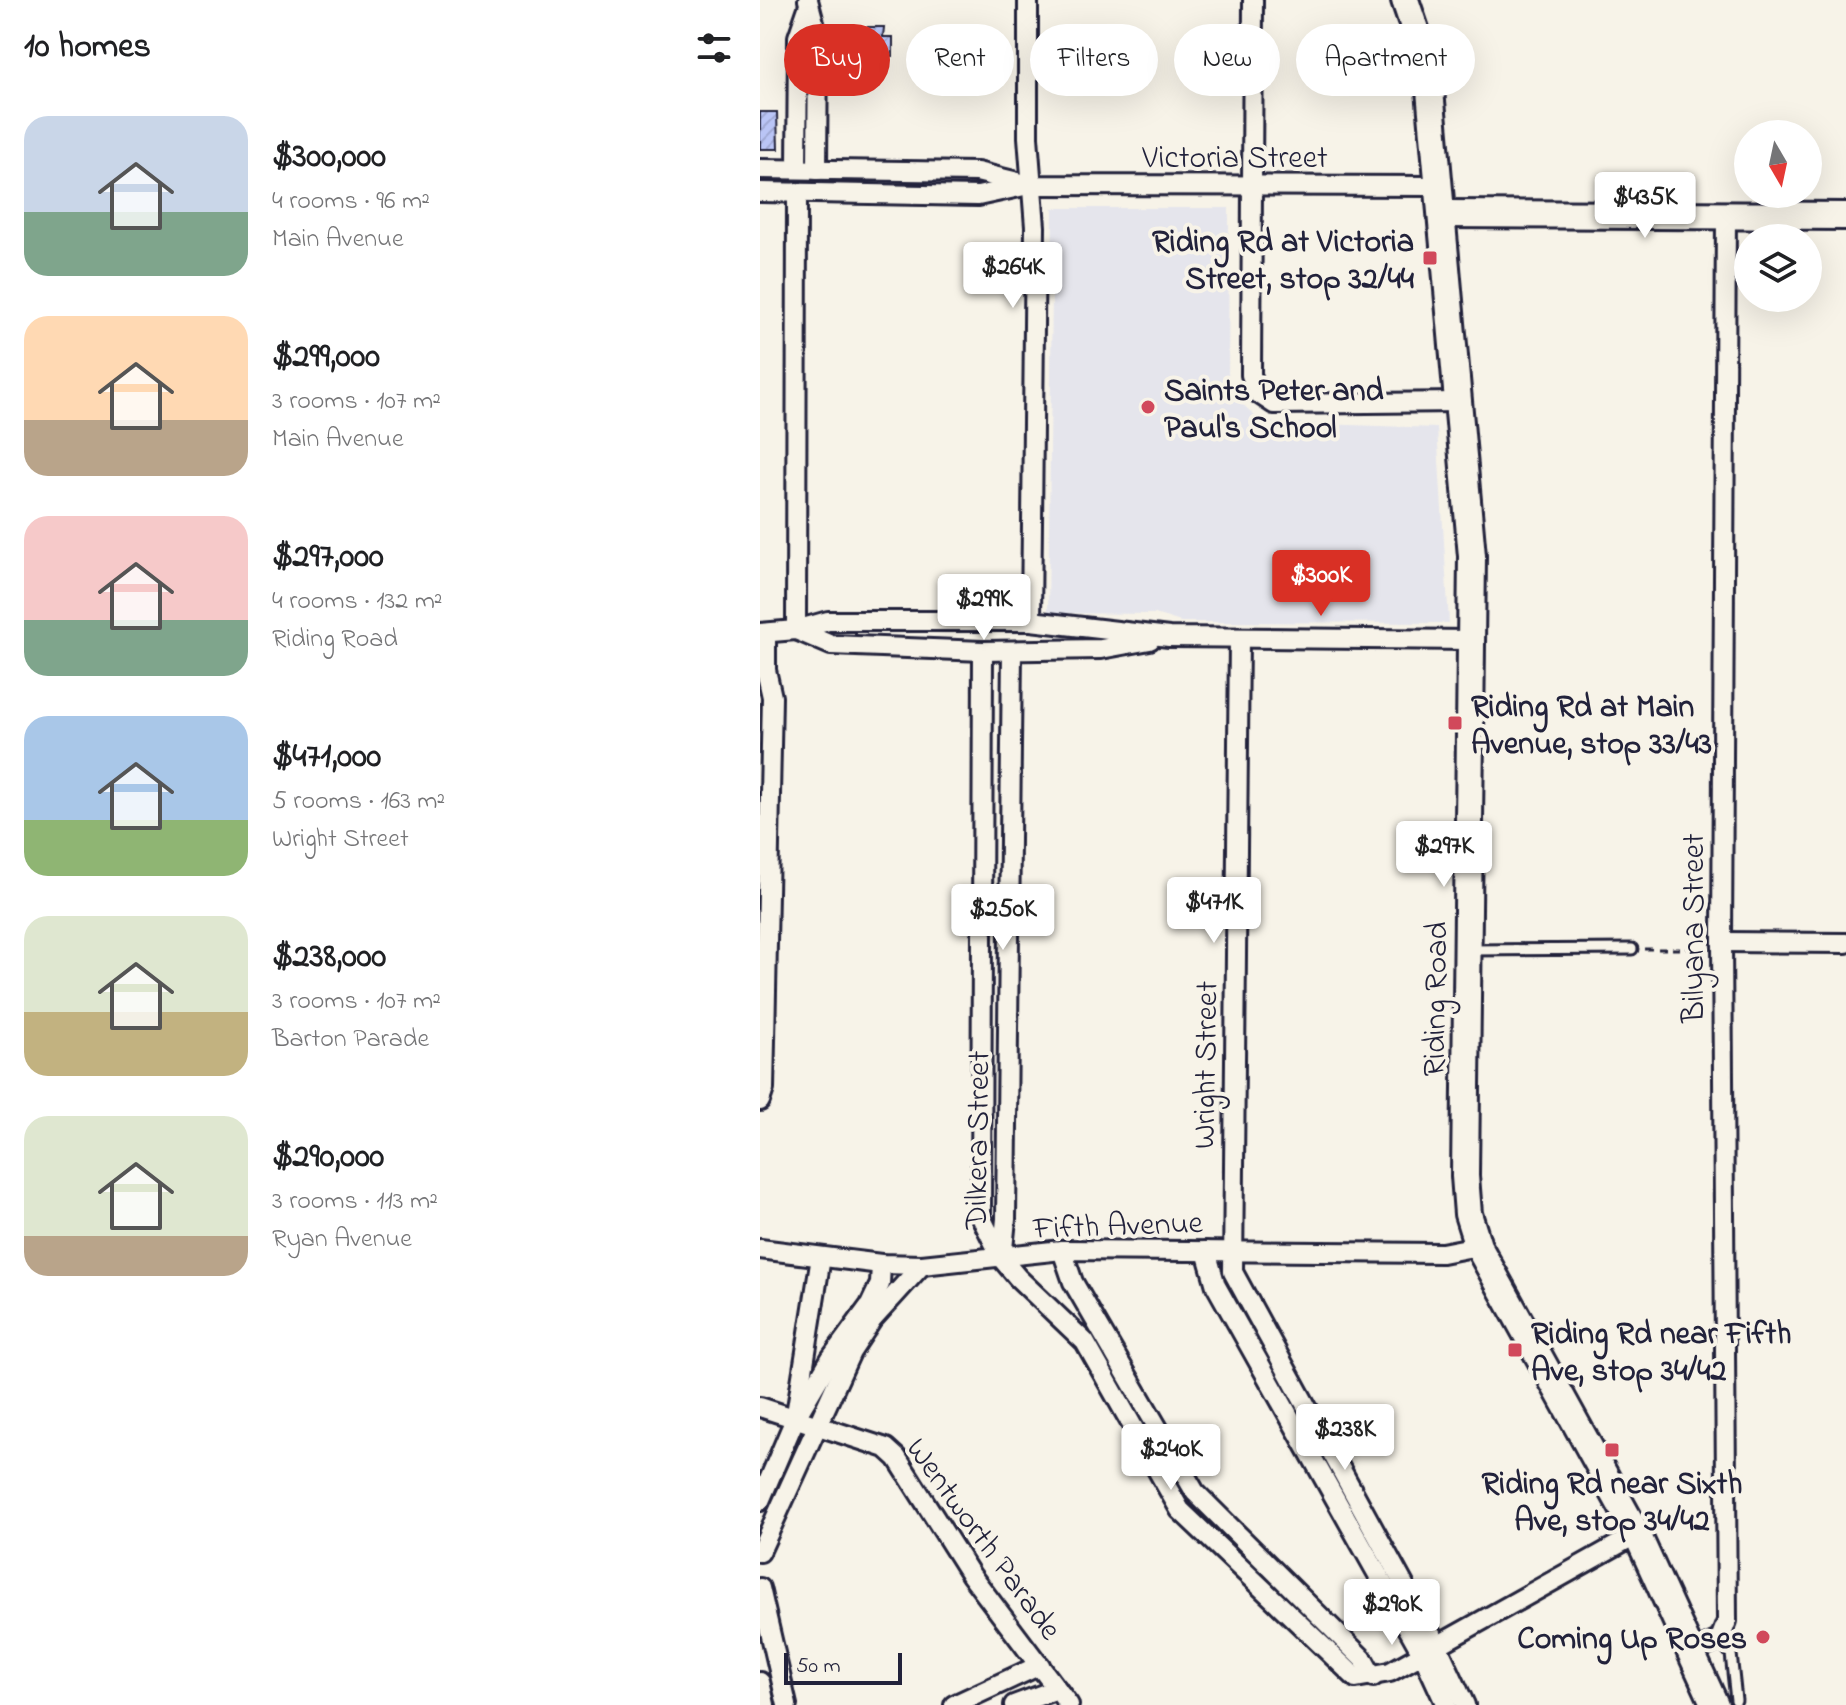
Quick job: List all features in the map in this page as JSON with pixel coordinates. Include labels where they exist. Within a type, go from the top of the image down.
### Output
[{"type":"main road","name":"Riding Road","points":[[1405,0],[1428,68],[1472,556],[1465,1176],[1468,1214],[1478,1246],[1637,1534],[1692,1653],[1726,1702]]},
{"type":"main road","points":[[1443,214],[1846,216]]},
{"type":"street","points":[[1028,0],[1030,185],[1035,227],[1031,621]]},
{"type":"street","points":[[1253,0],[1251,375],[1259,394],[1274,404],[1460,402]]},
{"type":"street","points":[[797,169],[798,37],[808,4]]},
{"type":"street","points":[[808,4],[818,38],[817,170]]},
{"type":"street","name":"Victoria Street","points":[[760,169],[977,172],[1030,185]]},
{"type":"street","name":"Victoria Street","points":[[760,192],[978,196],[1030,185],[1440,186]]},
{"type":"street","points":[[796,630],[797,192]]},
{"type":"street","name":"Bilyana Street","points":[[1720,1639],[1727,1621],[1722,942],[1726,215]]},
{"type":"street","points":[[760,1101],[764,1089],[772,697],[763,675],[763,633],[796,630],[828,621],[1031,621],[1169,637],[1472,640]]},
{"type":"street","points":[[796,630],[831,645],[983,651],[1101,649],[1169,637]]},
{"type":"street","name":"Wright Street","points":[[1239,639],[1233,1272],[1430,1651]]},
{"type":"street","name":"Dilkera Street","points":[[983,651],[981,1217],[1002,1259]]},
{"type":"street","name":"Dilkera Street","points":[[1002,1259],[1006,1219],[1012,651]]},
{"type":"street","points":[[1722,942],[1846,943]]},
{"type":"street","name":"Fifth Avenue","points":[[760,1249],[881,1264],[922,1265],[1002,1259],[1062,1250],[1442,1253],[1478,1246]]},
{"type":"street","points":[[1062,1250],[1073,1282],[1195,1492],[1363,1659],[1373,1677]]},
{"type":"street","points":[[1206,1251],[1216,1286],[1430,1651],[1465,1705]]},
{"type":"street","points":[[795,1419],[821,1257]]},
{"type":"street","points":[[1002,1259],[1085,1342],[1180,1510],[1347,1673],[1356,1678],[1373,1677],[1430,1651],[1637,1534]]},
{"type":"street","points":[[760,1501],[795,1419],[831,1358],[870,1305],[880,1284],[881,1264]]},
{"type":"street","points":[[760,1552],[834,1383],[872,1320],[922,1265]]},
{"type":"street","name":"Wentworth Parade","points":[[760,1407],[886,1448],[897,1458],[971,1575],[1067,1700]]},
{"type":"street","points":[[760,1588],[787,1705]]},
{"type":"street","points":[[1692,1653],[1720,1639]]},
{"type":"street","points":[[1430,1651],[1446,1705]]},
{"type":"street","points":[[954,1705],[1040,1665]]},
{"type":"street","points":[[760,1682],[765,1705]]},
{"type":"street","points":[[1014,1705],[1067,1700]]},
{"type":"lane","points":[[1469,950],[1632,949]]},
{"type":"lane","points":[[1720,1639],[1731,1654],[1726,1702]]},
{"type":"path","points":[[1632,949],[1703,949]]},
{"type":"shaded area","name":"Saints Peter and Paul's School","points":[[1053,208],[1229,208],[1228,391],[1262,422],[1437,428],[1449,623],[1181,622],[1155,614],[1048,613]]},
{"type":"building","points":[[890,37],[893,37],[893,56],[890,56]]},
{"type":"building","points":[[760,112],[777,112],[778,149],[760,149]]},
{"type":"place","name":"Riding Rd at Victoria Street, stop 32/44","points":[[1430,258]]},
{"type":"place","name":"Saints Peter and Paul's School","points":[[1148,407]]},
{"type":"place","name":"Riding Rd at Main Avenue, stop 33/43","points":[[1455,723]]},
{"type":"place","name":"Riding Rd near Fifth Ave, stop 34/42","points":[[1515,1350]]},
{"type":"place","name":"Riding Rd near Sixth Ave, stop 34/42","points":[[1612,1450]]},
{"type":"place","name":"Coming Up Roses","points":[[1763,1637]]}]
